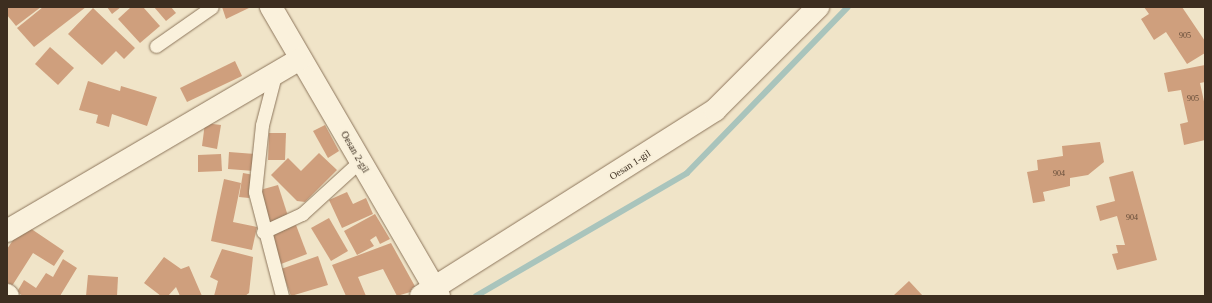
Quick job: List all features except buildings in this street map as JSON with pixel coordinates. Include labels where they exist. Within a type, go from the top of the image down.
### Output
[{"type":"street","name":"Oesan 2-gil","points":[[271,7],[360,161],[431,293]]},
{"type":"street","name":"Oesan 1-gil","points":[[431,293],[715,110],[818,7]]},
{"type":"street","points":[[7,231],[300,58]]},
{"type":"lane","points":[[156,46],[212,7]]},
{"type":"lane","points":[[276,71],[262,125],[255,192],[263,232],[282,296]]},
{"type":"lane","points":[[263,232],[302,214],[360,161]]},
{"type":"waterway","points":[[476,296],[687,173],[848,7]]}]
